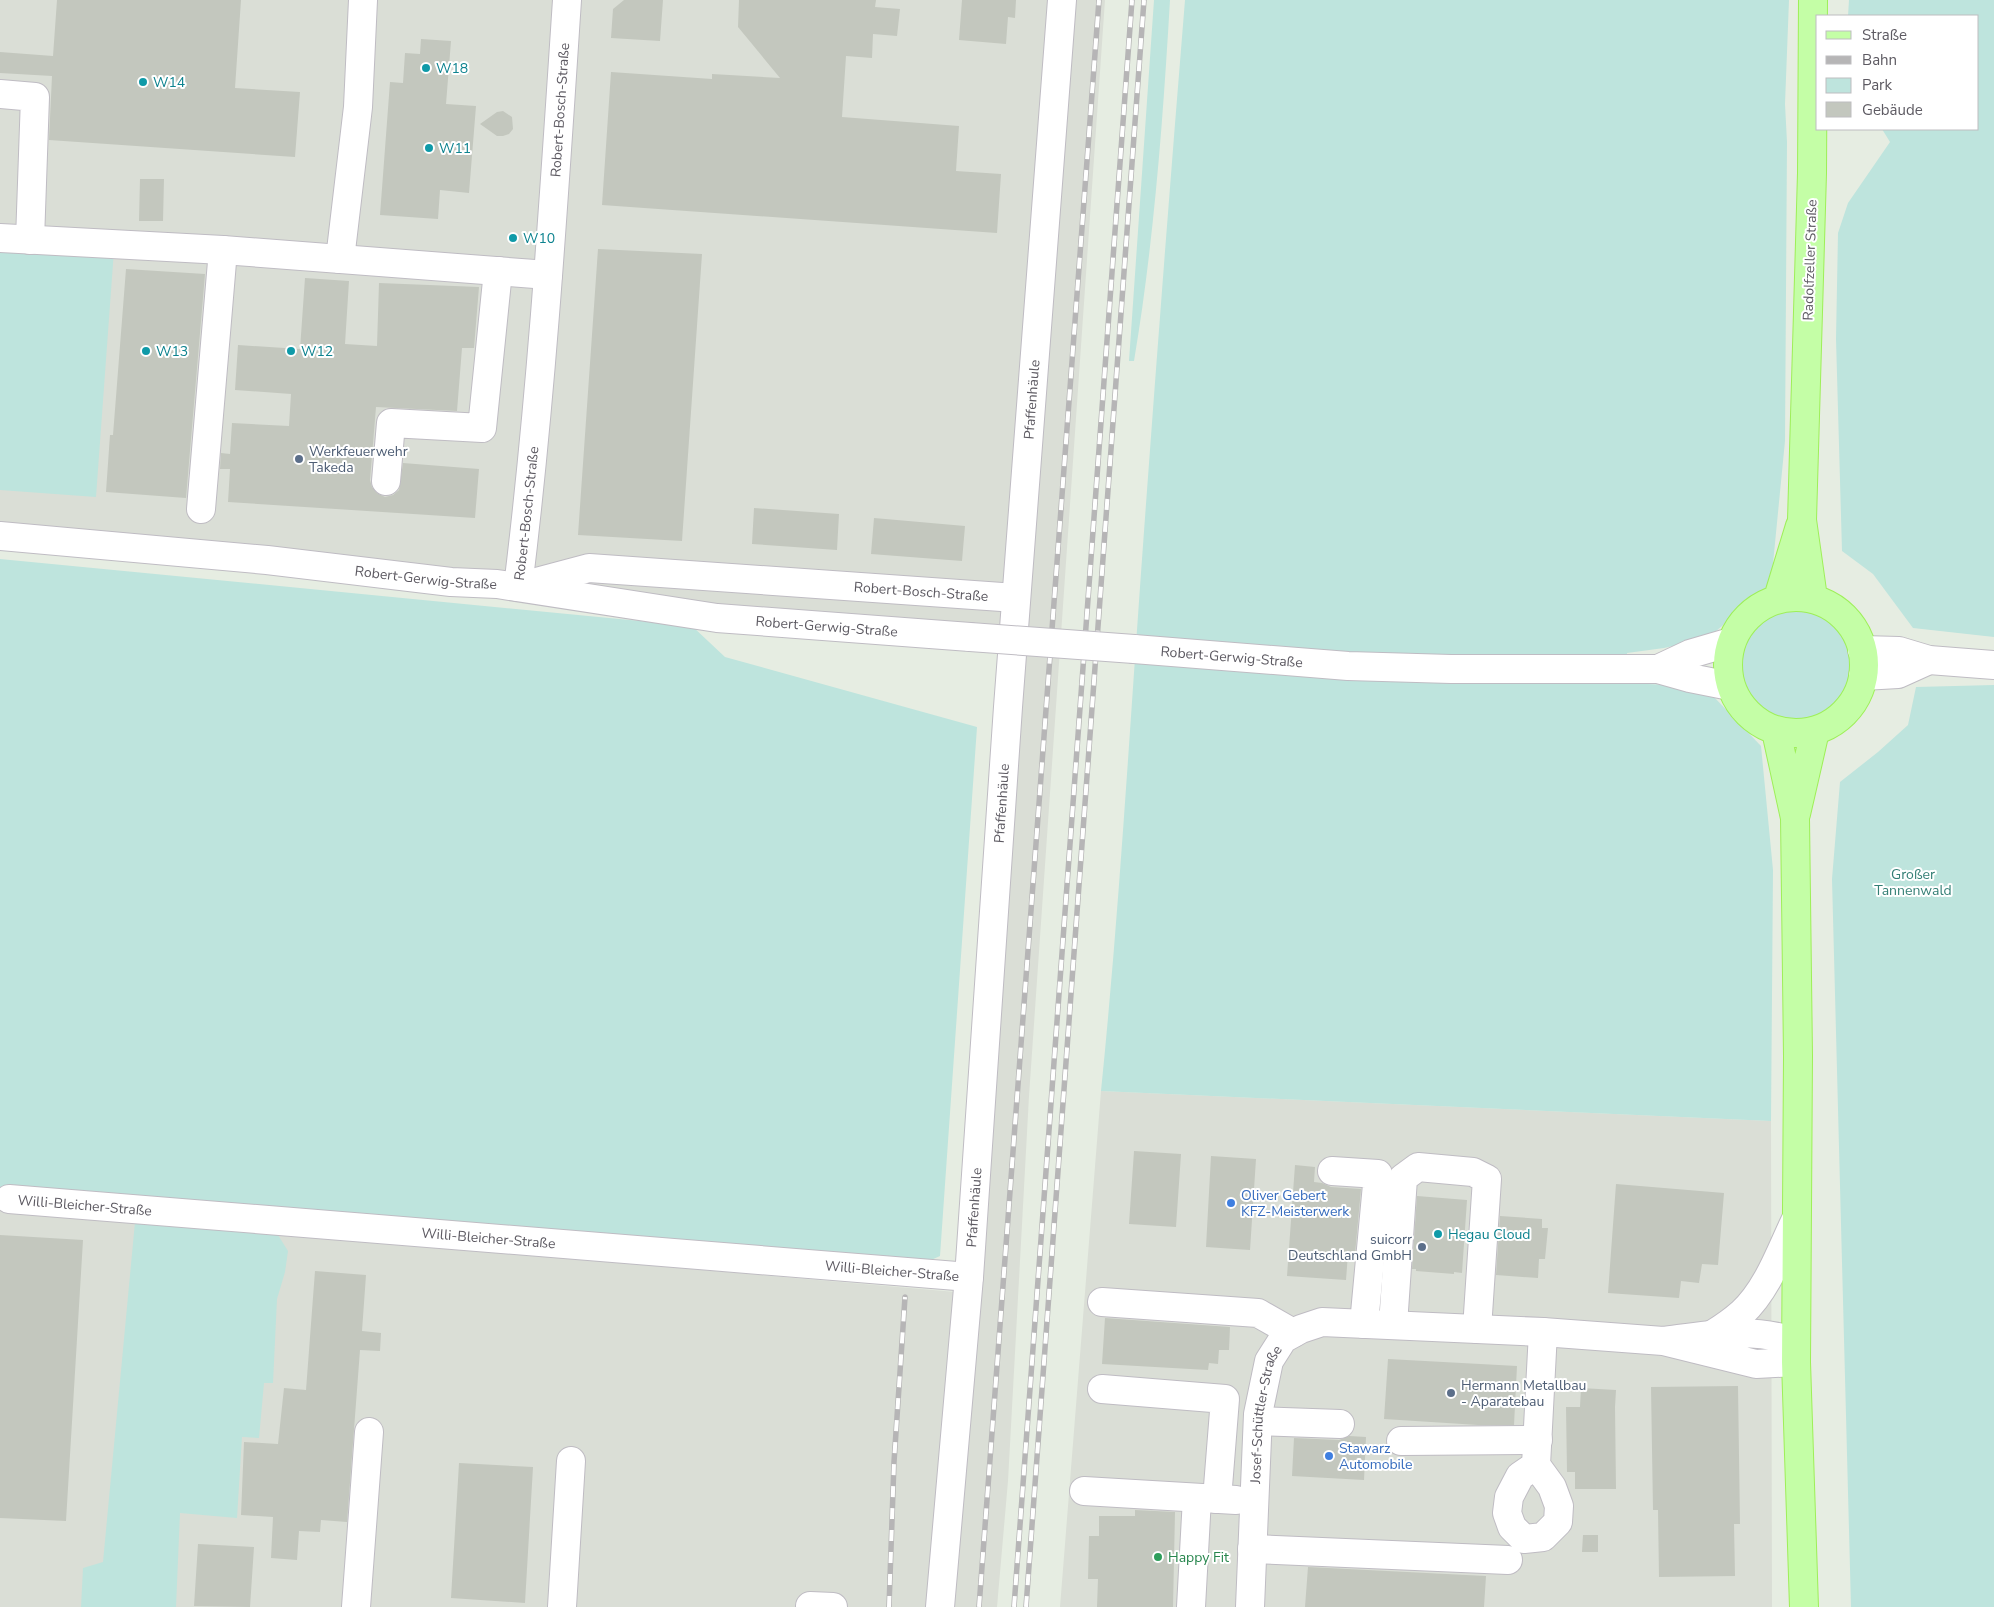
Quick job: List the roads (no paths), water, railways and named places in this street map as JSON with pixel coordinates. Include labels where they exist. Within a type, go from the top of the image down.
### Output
[{"type":"main road","name":"Radolfzeller Straße","points":[[1802,520],[1812,173],[1813,0]]},
{"type":"main road","points":[[1778,598],[1802,520]]},
{"type":"main road","points":[[1802,520],[1813,598]]},
{"type":"main road","points":[[1796,596],[1813,598],[1840,612],[1858,635],[1863,663],[1858,694],[1847,710],[1832,723],[1815,731],[1796,734],[1776,731],[1756,721],[1740,706],[1730,686],[1727,664],[1731,642],[1742,622],[1758,607],[1778,598],[1796,596]]},
{"type":"main road","points":[[1776,731],[1795,818],[1798,1056],[1796,1362],[1804,1607]]},
{"type":"main road","points":[[1795,818],[1815,731]]},
{"type":"street","points":[[340,259],[358,107],[363,0]]},
{"type":"street","name":"Robert-Bosch-Straße","points":[[567,0],[548,275],[526,521],[518,587],[589,568],[1016,598]]},
{"type":"street","name":"Pfaffenhäule","points":[[940,1607],[969,1277],[1016,598],[1062,0]]},
{"type":"street","points":[[0,94],[35,97],[30,240]]},
{"type":"street","points":[[0,238],[223,250],[548,275]]},
{"type":"street","points":[[201,509],[223,250]]},
{"type":"street","points":[[386,481],[392,423],[482,428],[498,271]]},
{"type":"street","name":"Robert-Gerwig-Straße","points":[[0,536],[257,559],[451,582],[518,587],[717,618],[1358,666],[1460,669],[1658,669],[1730,686]]},
{"type":"street","name":"Robert-Gerwig-Straße","points":[[1658,669],[1690,654],[1731,642]]},
{"type":"street","points":[[1863,663],[1898,674],[1929,660],[1994,665]]},
{"type":"street","points":[[1393,1325],[1403,1178],[1418,1168],[1472,1172],[1487,1178],[1477,1329]]},
{"type":"street","points":[[1332,1171],[1378,1174],[1364,1324]]},
{"type":"street","name":"Willi-Bleicher-Straße","points":[[8,1199],[969,1277]]},
{"type":"street","name":"Josef-Schüttler-Straße","points":[[1713,1334],[1742,1313],[1758,1294],[1796,1219]]},
{"type":"street","points":[[1102,1302],[1258,1313],[1293,1333]]},
{"type":"street","name":"Josef-Schüttler-Straße","points":[[1250,1607],[1258,1421],[1269,1362],[1283,1339],[1293,1333],[1322,1322],[1393,1325],[1543,1332],[1663,1341],[1756,1364],[1796,1362],[1782,1338],[1764,1333],[1713,1334],[1663,1341]]},
{"type":"street","points":[[1401,1441],[1537,1452],[1543,1332]]},
{"type":"street","points":[[1102,1389],[1225,1400],[1207,1499],[1191,1607]]},
{"type":"street","points":[[1258,1421],[1340,1424]]},
{"type":"street","points":[[356,1607],[369,1432]]},
{"type":"street","points":[[562,1607],[571,1461]]},
{"type":"street","points":[[1084,1491],[1255,1502]]},
{"type":"street","points":[[1252,1549],[1508,1560]]},
{"type":"railway","points":[[979,1607],[1099,0]]},
{"type":"railway","points":[[1014,1607],[1132,0]]},
{"type":"railway","points":[[1026,1607],[1144,0]]},
{"type":"railway","points":[[889,1607],[894,1462],[905,1297]]},
{"type":"place","name":"W18","points":[[426,68]]},
{"type":"place","name":"W14","points":[[143,82]]},
{"type":"place","name":"W11","points":[[429,148]]},
{"type":"place","name":"W10","points":[[513,238]]},
{"type":"place","name":"W13","points":[[146,351]]},
{"type":"place","name":"W12","points":[[291,351]]},
{"type":"place","name":"Werkfeuerwehr Takeda","points":[[299,459]]},
{"type":"place","name":"Oliver Gebert KFZ-Meisterwerk","points":[[1231,1203]]},
{"type":"place","name":"Hegau Cloud","points":[[1438,1234]]},
{"type":"place","name":"suicorr Deutschland GmbH","points":[[1422,1247]]},
{"type":"place","name":"Hermann Metallbau - Aparatebau","points":[[1451,1393]]},
{"type":"place","name":"Stawarz Automobile","points":[[1329,1456]]},
{"type":"place","name":"Happy Fit","points":[[1158,1557]]},
{"type":"park label","name":"Großer Tannenwald","points":[[1913,882]]}]
